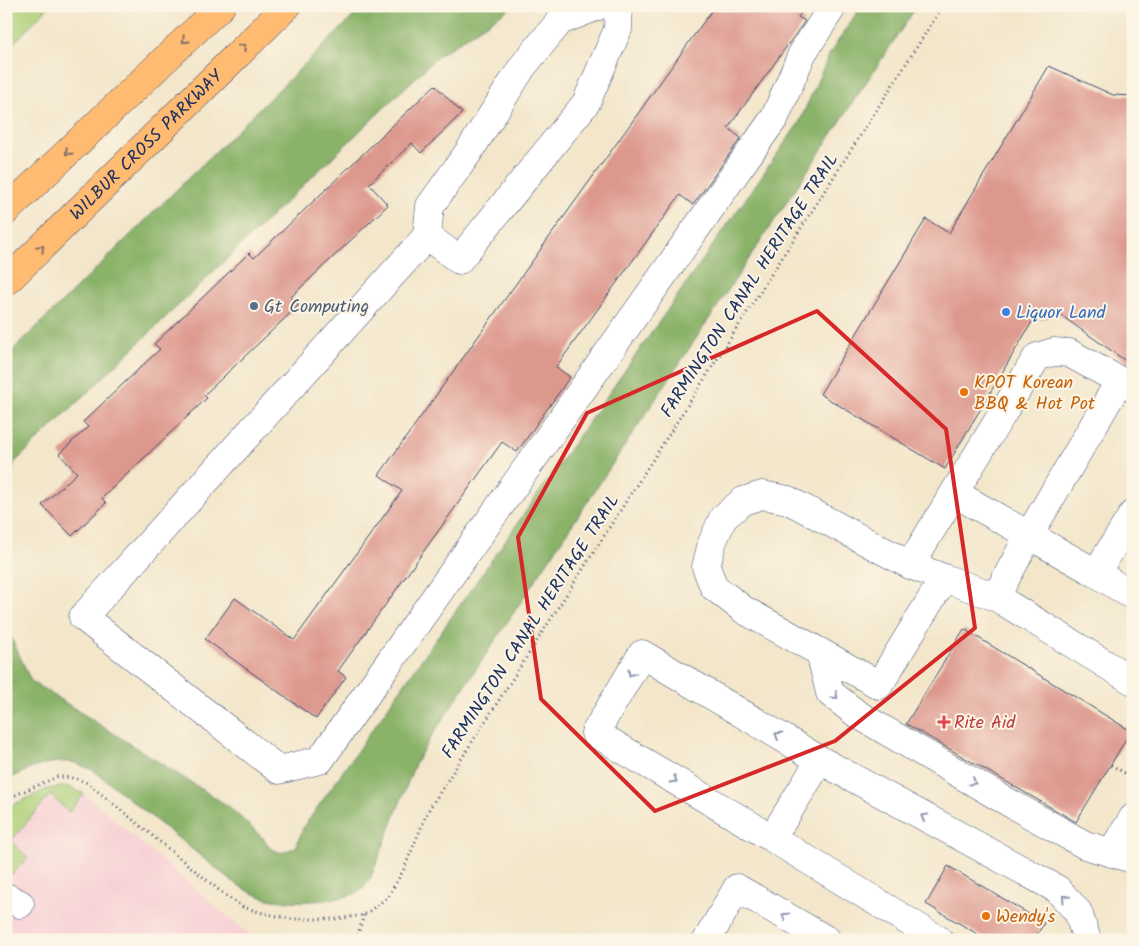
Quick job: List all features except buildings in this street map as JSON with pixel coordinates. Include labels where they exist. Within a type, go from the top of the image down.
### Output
[{"type":"highway","points":[[6,211],[221,6]]},
{"type":"highway","name":"WILBUR CROSS PARKWAY","points":[[6,282],[287,6]]},
{"type":"lane","points":[[598,6],[560,21],[523,66],[468,153],[430,206],[428,236],[83,617],[279,770],[320,760],[775,117],[802,54],[833,6]]},
{"type":"lane","points":[[428,236],[459,260],[586,103],[618,28],[619,6]]},
{"type":"lane","points":[[910,565],[1037,357],[1053,352],[1069,353],[1126,385],[1029,535],[996,597]]},
{"type":"lane","points":[[954,493],[1133,596]]},
{"type":"lane","points":[[944,578],[879,685],[744,610],[714,586],[706,567],[712,543],[723,518],[743,501],[762,495],[788,500],[910,565],[996,597],[1133,681]]},
{"type":"lane","points":[[1096,573],[1133,514]]},
{"type":"lane","points":[[820,652],[830,693],[857,714],[1085,845],[1122,856],[1133,818]]},
{"type":"lane","points":[[939,940],[595,733],[642,654],[820,760],[1057,889],[1078,912],[1086,940]]},
{"type":"lane","points":[[772,838],[820,760]]},
{"type":"lane","points":[[707,940],[737,888],[827,940]]},
{"type":"path","name":"FARMINGTON CANAL HERITAGE TRAIL","points":[[6,799],[57,777],[82,780],[225,895],[243,907],[258,912],[291,919],[336,919],[364,915],[388,897],[404,869],[428,811],[943,6]]},
{"type":"path","points":[[1111,765],[1133,778]]},
{"type":"path","points":[[356,940],[364,915]]},
{"type":"highlighted area","points":[[817,311],[946,429],[975,628],[835,741],[655,811],[541,699],[518,537],[587,413]]},
{"type":"shaded area","points":[[58,792],[84,794],[255,940],[6,940],[6,815],[28,797]]},
{"type":"green space","points":[[6,6],[49,6],[6,51]]},
{"type":"green space","points":[[364,6],[513,6],[438,56],[14,463],[6,518],[6,357]]},
{"type":"green space","points":[[861,6],[917,6],[431,737],[415,764],[370,880],[363,889],[352,895],[327,900],[284,901],[264,898],[233,882],[93,770],[75,763],[57,762],[30,769],[6,781],[6,626],[31,681],[228,806],[264,839],[270,848],[281,853],[296,847],[303,828],[799,123],[830,53]]},
{"type":"green space","points":[[67,786],[84,794],[69,812],[50,795],[11,841],[28,858],[12,874],[6,870],[6,808],[47,789]]},
{"type":"place","name":"Gt Computing","points":[[254,306]]},
{"type":"place","name":"Liquor Land","points":[[1006,312]]},
{"type":"place","name":"KPOT Korean BBQ & Hot Pot","points":[[964,392]]},
{"type":"place","name":"Rite Aid","points":[[944,722]]},
{"type":"place","name":"Wendy's","points":[[986,916]]}]
